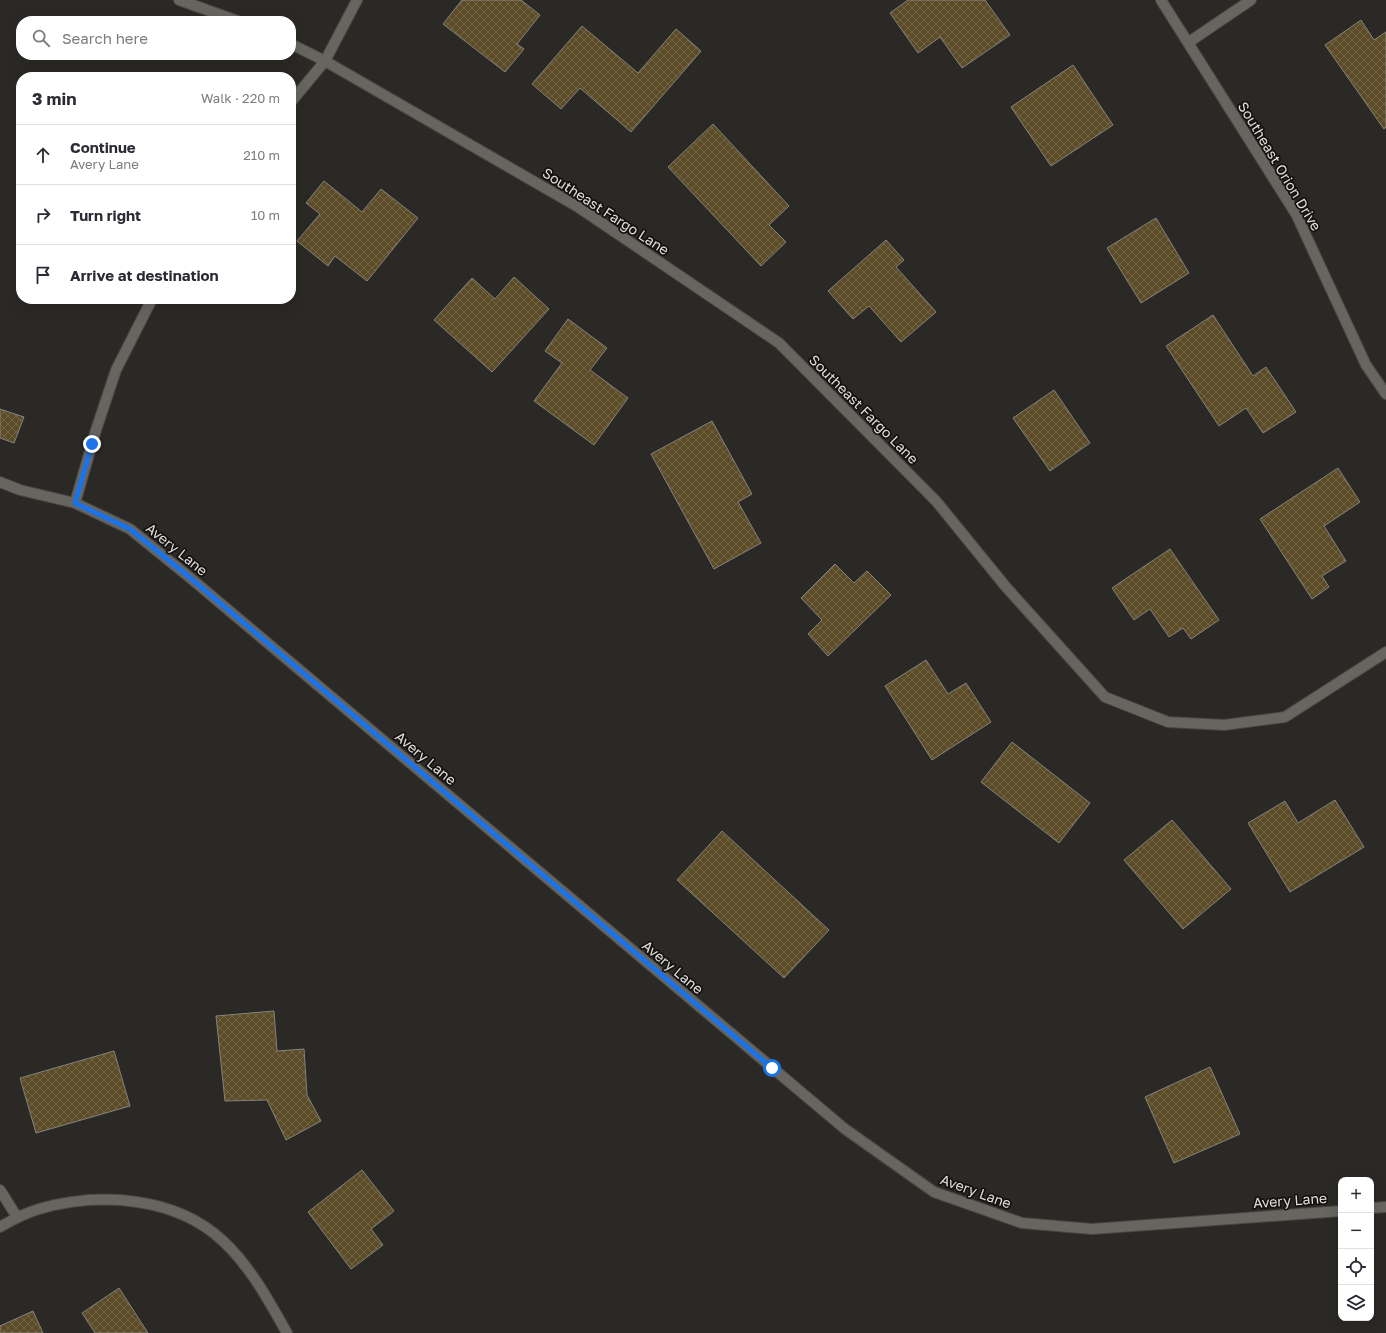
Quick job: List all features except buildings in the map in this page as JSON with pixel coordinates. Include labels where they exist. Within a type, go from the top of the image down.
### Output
[{"type":"street","points":[[179,0],[224,16]]},
{"type":"street","points":[[296,96],[325,60],[357,0]]},
{"type":"street","name":"Southeast Orion Drive","points":[[1162,0],[1296,214],[1366,365],[1386,394]]},
{"type":"street","points":[[1188,42],[1251,0]]},
{"type":"street","name":"Southeast Fargo Lane","points":[[296,46],[325,60],[578,207],[779,343],[936,501],[1006,587],[1105,697],[1168,722],[1224,726],[1285,717],[1386,652]]},
{"type":"street","points":[[75,503],[96,430],[116,370],[149,304]]},
{"type":"street","name":"Avery Lane","points":[[0,482],[20,490],[75,503],[130,529],[845,1129],[934,1192],[1022,1223],[1092,1230],[1338,1211]]},
{"type":"street","points":[[0,1190],[17,1217]]},
{"type":"street","points":[[0,1227],[17,1217],[38,1209],[79,1201],[125,1201],[168,1208],[187,1216],[206,1227],[223,1240],[238,1257],[263,1292],[287,1333]]},
{"type":"street","points":[[1374,1208],[1386,1207]]},
{"type":"route","points":[[92,444],[75,503],[130,529],[188,576],[772,1068]]}]
